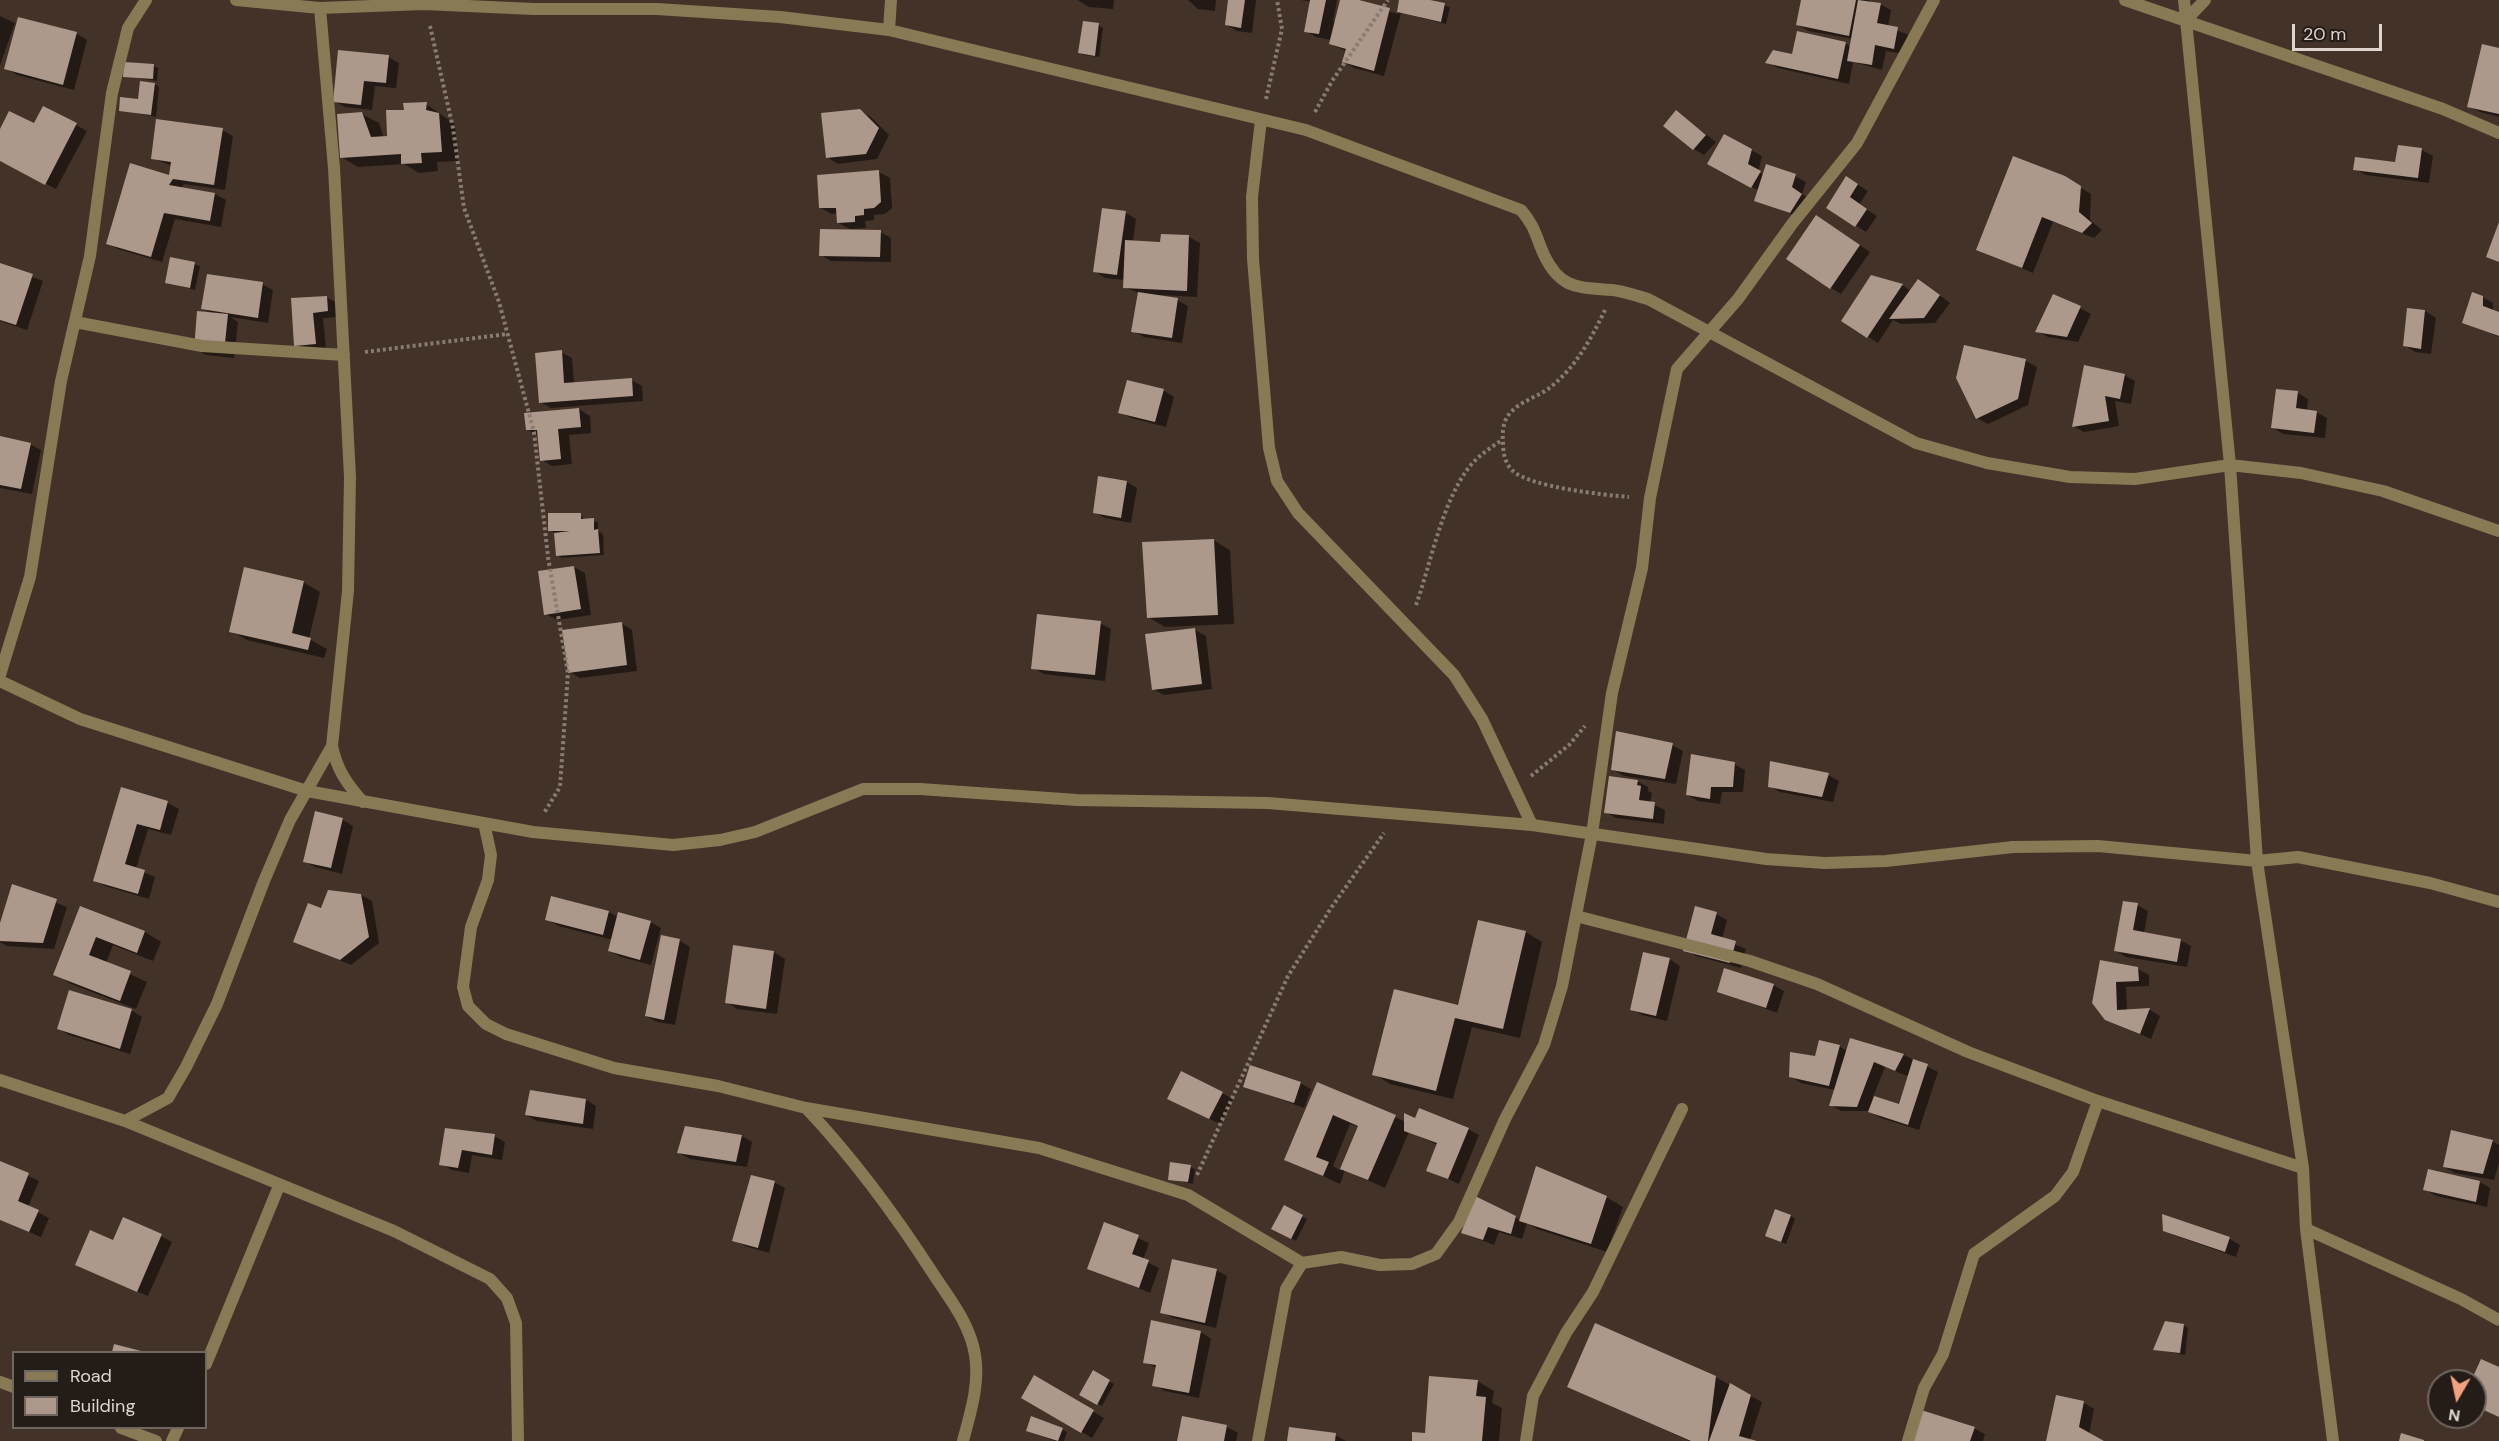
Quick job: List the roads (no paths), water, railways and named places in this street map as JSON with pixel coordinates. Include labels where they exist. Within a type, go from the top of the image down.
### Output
[{"type":"street","points":[[0,675],[30,577],[62,381],[90,256],[116,72],[128,28],[146,0]]},
{"type":"street","points":[[236,0],[320,8],[424,2],[533,9],[657,9],[780,17],[889,30],[1306,129],[1521,210],[1534,225],[1544,255],[1562,281],[1582,289],[1614,290],[1648,299],[1707,333],[1916,443],[1987,463],[2070,477],[2135,479],[2230,465],[2301,473],[2383,490],[2499,531]]},
{"type":"street","points":[[889,30],[891,0]]},
{"type":"street","points":[[484,823],[491,855],[488,880],[471,927],[464,987],[468,1006],[486,1024],[506,1035],[614,1068],[718,1086],[806,1108],[1039,1148],[1188,1195],[1302,1263],[1341,1257],[1380,1265],[1412,1264],[1436,1254],[1459,1222],[1505,1119],[1544,1045],[1562,986],[1592,834],[1612,693],[1642,568],[1650,498],[1677,369],[1738,299],[1792,224],[1857,143],[1934,0]]},
{"type":"street","points":[[2125,0],[2443,109],[2499,133]]},
{"type":"street","points":[[2184,0],[2230,465],[2257,861],[2303,1168],[2306,1229],[2333,1441]]},
{"type":"street","points":[[2185,21],[2205,0]]},
{"type":"street","points":[[320,8],[334,168],[351,477],[348,591],[332,746],[335,762],[344,780],[363,802]]},
{"type":"street","points":[[1261,120],[1252,197],[1253,259],[1269,448],[1277,481],[1298,513],[1454,675],[1482,719],[1532,825]]},
{"type":"street","points":[[75,322],[202,346],[344,355]]},
{"type":"street","points":[[0,681],[80,719],[307,791],[533,832],[673,845],[720,840],[754,832],[863,789],[920,789],[1077,800],[1268,803],[1532,825],[1766,859],[1825,863],[1886,861],[2013,847],[2098,846],[2257,861],[2298,857],[2430,883],[2499,902]]},
{"type":"street","points":[[125,1121],[168,1098],[186,1067],[217,1004],[272,861],[332,746]]},
{"type":"street","points":[[1575,916],[1750,961],[1806,980],[1968,1052],[2098,1101],[2303,1168]]},
{"type":"street","points":[[0,1080],[125,1121],[394,1232],[490,1279],[507,1298],[516,1323],[518,1441]]},
{"type":"street","points":[[1908,1441],[1924,1388],[1943,1354],[1974,1254],[2055,1196],[2073,1172],[2098,1101]]},
{"type":"street","points":[[806,1108],[863,1176],[918,1250],[967,1325],[976,1357],[976,1380],[963,1441]]},
{"type":"street","points":[[1526,1441],[1533,1396],[1566,1333],[1593,1292],[1682,1109]]},
{"type":"street","points":[[207,1362],[279,1186]]},
{"type":"street","points":[[2306,1229],[2461,1299],[2499,1320]]},
{"type":"street","points":[[1258,1441],[1287,1289],[1302,1263]]},
{"type":"street","points":[[124,1429],[156,1441]]}]
